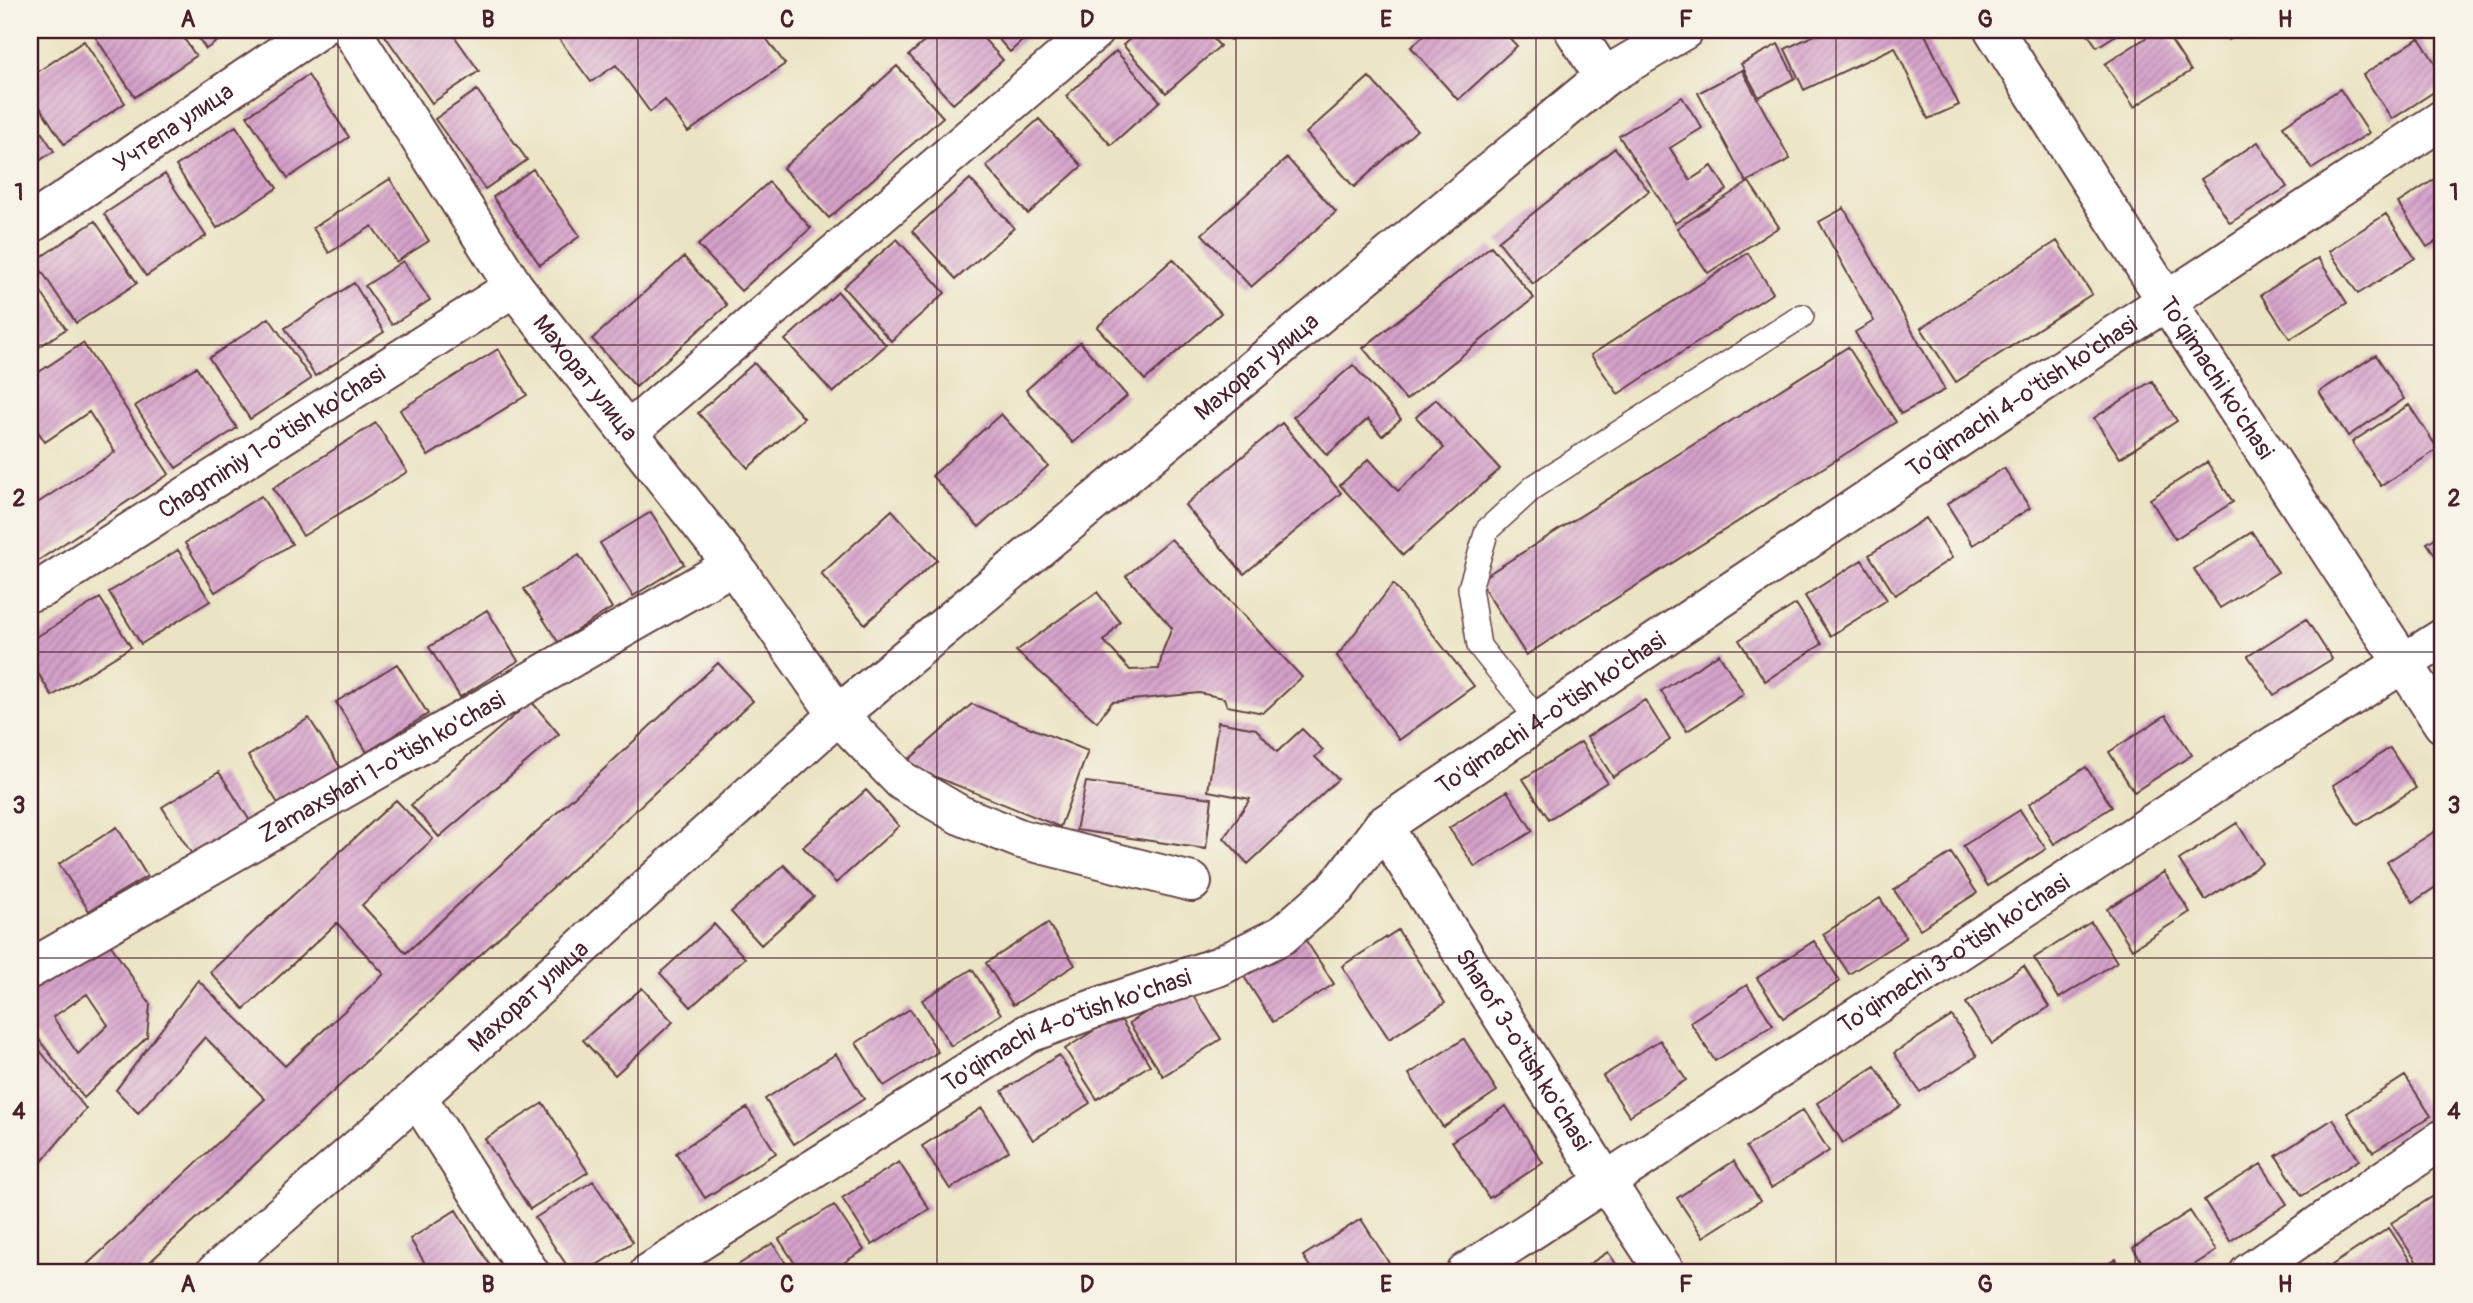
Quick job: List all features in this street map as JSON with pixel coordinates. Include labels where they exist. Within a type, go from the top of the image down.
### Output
[{"type":"street","name":"Учтепа улица","points":[[30,224],[317,30]]},
{"type":"street","name":"Махорат улица","points":[[351,30],[514,287],[733,565],[838,715],[902,781],[960,815],[1021,839],[1192,882]]},
{"type":"street","points":[[629,431],[1095,30]]},
{"type":"street","points":[[1574,30],[1604,77]]},
{"type":"street","name":"Махорат улица","points":[[215,1273],[418,1097],[838,715],[1604,77],[1684,30]]},
{"type":"street","name":"To'qimachi ko'chasi","points":[[1994,30],[2166,300],[2443,724]]},
{"type":"street","name":"To'qimachi 4-o'tish ko'chasi","points":[[649,1273],[1029,1033],[1220,966],[1282,935],[1337,887],[1383,826],[2166,300],[2443,119]]},
{"type":"street","name":"Chagminiy 1-o'tish ko'chasi","points":[[30,592],[44,587],[514,287]]},
{"type":"street","name":"Zamaxshari 1-o'tish ko'chasi","points":[[30,969],[733,565]]},
{"type":"street","name":"To'qimachi 3-o'tish ko'chasi","points":[[1466,1273],[2215,783],[2443,638]]},
{"type":"street","name":"Sharof 3-o'tish ko'chasi","points":[[1383,826],[1666,1273]]},
{"type":"street","points":[[418,1097],[530,1273]]},
{"type":"street","points":[[2249,1273],[2443,1139]]},
{"type":"lane","points":[[1539,721],[1479,646],[1470,588],[1487,530],[1535,486],[1802,316]]},
{"type":"building","points":[[102,30],[178,30],[196,56],[135,97],[94,35]]},
{"type":"building","points":[[193,30],[235,30],[206,49]]},
{"type":"building","points":[[381,30],[450,30],[479,71],[432,103]]},
{"type":"building","points":[[572,30],[760,30],[785,64],[688,132],[665,100],[650,112],[616,65],[591,82],[559,39]]},
{"type":"building","points":[[938,30],[976,30],[1003,60],[953,104],[909,55]]},
{"type":"building","points":[[990,30],[1034,30],[1010,52]]},
{"type":"building","points":[[1140,30],[1205,30],[1220,46],[1166,93],[1123,45]]},
{"type":"building","points":[[1220,30],[1242,30],[1230,40]]},
{"type":"building","points":[[1430,30],[1502,30],[1517,46],[1458,100],[1411,47]]},
{"type":"building","points":[[1825,30],[1923,30],[1959,105],[1928,119],[1895,47],[1804,90],[1785,49]]},
{"type":"building","points":[[2085,30],[2124,30],[2097,47]]},
{"type":"building","points":[[2158,30],[2164,30],[2191,71],[2134,107],[2105,64]]},
{"type":"building","points":[[2222,30],[2246,30],[2228,40]]},
{"type":"building","points":[[2419,38],[2443,75],[2443,86],[2392,119],[2363,75]]},
{"type":"building","points":[[84,41],[125,103],[64,144],[30,92],[30,77]]},
{"type":"building","points":[[1778,44],[1795,78],[1759,97],[1741,64]]},
{"type":"building","points":[[1116,51],[1160,101],[1111,145],[1066,96]]},
{"type":"building","points":[[897,66],[943,117],[829,218],[783,168]]},
{"type":"building","points":[[1742,70],[1790,159],[1746,182],[1698,93]]},
{"type":"building","points":[[308,75],[349,137],[288,178],[247,116]]},
{"type":"building","points":[[1369,77],[1417,130],[1354,187],[1306,133]]},
{"type":"building","points":[[2340,89],[2369,133],[2312,169],[2283,126]]},
{"type":"building","points":[[477,90],[527,160],[485,189],[435,119]]},
{"type":"building","points":[[1682,97],[1702,128],[1670,148],[1690,180],[1712,166],[1727,190],[1675,223],[1619,136]]},
{"type":"building","points":[[30,115],[54,151],[30,167]]},
{"type":"building","points":[[1039,119],[1082,166],[1028,214],[986,166]]},
{"type":"building","points":[[236,126],[277,188],[217,228],[176,166]]},
{"type":"building","points":[[2258,142],[2287,187],[2230,223],[2201,179]]},
{"type":"building","points":[[1615,148],[1649,191],[1533,284],[1498,241]]},
{"type":"building","points":[[1287,158],[1336,212],[1251,287],[1202,234]]},
{"type":"building","points":[[533,169],[580,236],[540,265],[493,197]]},
{"type":"building","points":[[165,174],[206,236],[146,276],[104,214]]},
{"type":"building","points":[[2443,174],[2443,237],[2427,247],[2398,203]]},
{"type":"building","points":[[390,179],[429,241],[396,262],[372,226],[329,253],[313,228]]},
{"type":"building","points":[[970,179],[1014,228],[956,279],[912,231]]},
{"type":"building","points":[[769,182],[811,228],[741,291],[698,245]]},
{"type":"building","points":[[1749,182],[1779,227],[1708,273],[1677,228]]},
{"type":"building","points":[[1844,208],[1945,390],[1901,414],[1855,332],[1874,321],[1819,222]]},
{"type":"building","points":[[2386,214],[2415,258],[2358,294],[2329,251]]},
{"type":"building","points":[[95,221],[137,283],[76,323],[35,261]]},
{"type":"building","points":[[897,239],[945,293],[891,341],[843,287]]},
{"type":"building","points":[[2057,241],[2092,294],[1956,382],[1921,328]]},
{"type":"building","points":[[1491,246],[1534,298],[1406,400],[1363,348]]},
{"type":"building","points":[[1748,253],[1773,293],[1618,394],[1591,355]]},
{"type":"building","points":[[684,257],[727,305],[636,387],[592,339]]},
{"type":"building","points":[[2318,258],[2347,303],[2290,339],[2261,295]]},
{"type":"building","points":[[1173,259],[1221,313],[1145,380],[1097,327]]},
{"type":"building","points":[[403,261],[430,300],[392,325],[365,286]]},
{"type":"building","points":[[30,276],[66,329],[30,353]]},
{"type":"building","points":[[354,283],[384,332],[315,376],[285,328]]},
{"type":"building","points":[[838,292],[886,345],[833,393],[785,340]]},
{"type":"building","points":[[269,318],[311,379],[250,419],[209,358]]},
{"type":"building","points":[[1080,342],[1127,396],[1073,443],[1026,390]]},
{"type":"building","points":[[83,343],[169,474],[30,566],[30,508],[115,452],[89,412],[45,442],[30,419],[30,378]]},
{"type":"building","points":[[1848,347],[1896,422],[1526,655],[1479,580]]},
{"type":"building","points":[[498,349],[527,395],[428,456],[400,410]]},
{"type":"building","points":[[2376,355],[2404,399],[2348,436],[2319,392]]},
{"type":"building","points":[[754,363],[804,418],[748,468],[698,413]]},
{"type":"building","points":[[1353,365],[1401,419],[1382,436],[1368,419],[1327,455],[1293,417]]},
{"type":"building","points":[[196,367],[237,428],[176,468],[135,406]]},
{"type":"building","points":[[2152,381],[2177,421],[2120,458],[2094,418]]},
{"type":"building","points":[[1436,399],[1500,469],[1403,555],[1340,485],[1369,459],[1398,491],[1444,448],[1416,417]]},
{"type":"building","points":[[2409,405],[2438,449],[2381,486],[2352,442]]},
{"type":"building","points":[[1001,414],[1048,466],[979,527],[932,476]]},
{"type":"building","points":[[376,423],[407,472],[303,536],[273,488]]},
{"type":"building","points":[[1282,423],[1341,493],[1244,574],[1185,505]]},
{"type":"building","points":[[2207,462],[2233,502],[2175,539],[2150,499]]},
{"type":"building","points":[[2004,468],[2030,508],[1973,545],[1947,504]]},
{"type":"building","points":[[261,496],[292,544],[215,592],[185,543]]},
{"type":"building","points":[[892,510],[937,560],[865,624],[821,574]]},
{"type":"building","points":[[651,512],[684,564],[633,596],[600,543]]},
{"type":"building","points":[[1926,518],[1952,558],[1895,595],[1869,555]]},
{"type":"building","points":[[2252,532],[2278,572],[2220,608],[2194,569]]},
{"type":"building","points":[[2443,533],[2443,567],[2427,543]]},
{"type":"building","points":[[1171,539],[1302,677],[1263,713],[1227,706],[1224,698],[1199,693],[1112,702],[1097,722],[1016,651],[1097,592],[1120,622],[1104,641],[1130,670],[1159,669],[1172,628],[1126,576]]},
{"type":"building","points":[[178,550],[210,601],[141,644],[109,592]]},
{"type":"building","points":[[579,555],[612,608],[558,642],[524,589]]},
{"type":"building","points":[[1862,560],[1887,600],[1830,636],[1805,596]]},
{"type":"building","points":[[1393,584],[1474,686],[1399,740],[1337,656]]},
{"type":"building","points":[[100,598],[131,647],[52,696],[30,660],[30,641]]},
{"type":"building","points":[[1796,604],[1822,644],[1765,681],[1739,640]]},
{"type":"building","points":[[487,610],[518,661],[460,697],[429,647]]},
{"type":"building","points":[[2306,619],[2332,659],[2274,695],[2248,656]]},
{"type":"building","points":[[1719,654],[1744,694],[1687,731],[1661,691]]},
{"type":"building","points":[[718,663],[753,701],[138,1273],[78,1273],[265,1099],[205,1037],[138,1113],[116,1090],[198,980],[285,1066],[384,974],[337,923],[244,1009],[210,972],[396,800],[433,839],[362,905],[406,953]]},
{"type":"building","points":[[397,664],[428,714],[367,752],[336,702]]},
{"type":"building","points":[[1645,700],[1670,740],[1613,777],[1587,737]]},
{"type":"building","points":[[531,701],[559,734],[439,837],[411,805]]},
{"type":"building","points":[[972,704],[1088,751],[1060,827],[904,764]]},
{"type":"building","points":[[2166,715],[2192,755],[2134,792],[2109,752]]},
{"type":"building","points":[[309,718],[342,770],[281,808],[248,756]]},
{"type":"building","points":[[1218,722],[1256,729],[1277,752],[1302,729],[1323,750],[1315,757],[1338,779],[1248,864],[1224,838],[1250,799],[1208,791]]},
{"type":"building","points":[[1581,742],[1607,782],[1549,819],[1523,779]]},
{"type":"building","points":[[2390,748],[2416,788],[2358,825],[2333,785]]},
{"type":"building","points":[[2086,767],[2112,807],[2054,844],[2029,804]]},
{"type":"building","points":[[219,772],[250,821],[193,856],[162,807]]},
{"type":"building","points":[[1086,782],[1212,798],[1206,849],[1076,830]]},
{"type":"building","points":[[866,790],[899,826],[836,883],[803,847]]},
{"type":"building","points":[[1507,791],[1533,831],[1475,867],[1449,828]]},
{"type":"building","points":[[2020,810],[2046,849],[1988,886],[1963,846]]},
{"type":"building","points":[[2237,823],[2263,863],[2205,900],[2179,860]]},
{"type":"building","points":[[2443,826],[2443,882],[2413,902],[2387,862]]},
{"type":"building","points":[[117,827],[147,876],[89,911],[59,864]]},
{"type":"building","points":[[1951,853],[1977,893],[1920,929],[1894,890]]},
{"type":"building","points":[[784,865],[814,897],[761,945],[731,912]]},
{"type":"building","points":[[2164,872],[2190,912],[2132,949],[2107,909]]},
{"type":"building","points":[[1880,898],[1906,938],[1849,974],[1823,934]]},
{"type":"building","points":[[2091,922],[2117,962],[2059,998],[2034,958]]},
{"type":"building","points":[[1048,923],[1075,965],[1013,1005],[986,963]]},
{"type":"building","points":[[714,924],[745,958],[691,1007],[660,973]]},
{"type":"building","points":[[1398,930],[1445,1003],[1389,1039],[1342,966]]},
{"type":"building","points":[[104,935],[150,1004],[147,1037],[84,1098],[30,1028],[30,982]],"holes":[[[87,994],[108,1025],[78,1054],[53,1017]]]},
{"type":"building","points":[[1303,936],[1334,984],[1273,1022],[1243,975]]},
{"type":"building","points":[[1814,941],[1840,981],[1783,1018],[1757,978]]},
{"type":"building","points":[[2024,966],[2049,1007],[1992,1044],[1966,1003]]},
{"type":"building","points":[[972,969],[1001,1014],[951,1046],[922,1000]]},
{"type":"building","points":[[1747,985],[1773,1025],[1715,1061],[1690,1022]]},
{"type":"building","points":[[1187,986],[1221,1039],[1163,1076],[1129,1023]]},
{"type":"building","points":[[642,988],[673,1022],[615,1075],[583,1040]]},
{"type":"building","points":[[910,1009],[938,1052],[884,1086],[856,1043]]},
{"type":"building","points":[[1118,1015],[1150,1065],[1097,1099],[1065,1049]]},
{"type":"building","points":[[1952,1016],[1977,1056],[1920,1092],[1894,1053]]},
{"type":"building","points":[[30,1038],[86,1109],[34,1171],[30,1169]]},
{"type":"building","points":[[1464,1039],[1497,1091],[1443,1127],[1409,1074]]},
{"type":"building","points":[[1660,1040],[1686,1080],[1629,1116],[1603,1076]]},
{"type":"building","points":[[836,1054],[864,1099],[794,1144],[765,1099]]},
{"type":"building","points":[[1059,1055],[1090,1103],[1033,1140],[1002,1091]]},
{"type":"building","points":[[1875,1066],[1901,1106],[1843,1143],[1817,1103]]},
{"type":"building","points":[[2405,1076],[2431,1116],[2373,1152],[2347,1113]]},
{"type":"building","points":[[543,1103],[588,1172],[530,1209],[485,1139]]},
{"type":"building","points":[[1506,1106],[1543,1163],[1489,1198],[1452,1141]]},
{"type":"building","points":[[747,1108],[776,1153],[705,1198],[676,1153]]},
{"type":"building","points":[[982,1108],[1009,1151],[950,1189],[922,1146]]},
{"type":"building","points":[[1803,1110],[1829,1151],[1771,1188],[1746,1147]]},
{"type":"building","points":[[2333,1119],[2359,1160],[2302,1196],[2276,1156]]},
{"type":"building","points":[[1734,1161],[1760,1201],[1703,1237],[1677,1198]]},
{"type":"building","points":[[899,1162],[929,1209],[872,1245],[842,1198]]},
{"type":"building","points":[[2261,1164],[2287,1204],[2230,1241],[2204,1200]]},
{"type":"building","points":[[593,1181],[633,1242],[584,1273],[572,1273],[535,1218]]},
{"type":"building","points":[[2443,1190],[2443,1273],[2424,1273],[2391,1223]]},
{"type":"building","points":[[834,1205],[864,1250],[827,1273],[801,1273],[779,1239]]},
{"type":"building","points":[[456,1210],[490,1265],[477,1273],[431,1273],[410,1239]]},
{"type":"building","points":[[2190,1211],[2216,1251],[2181,1273],[2149,1273],[2133,1248]]},
{"type":"building","points":[[1361,1219],[1389,1263],[1372,1273],[1314,1273],[1303,1256]]},
{"type":"building","points":[[2389,1228],[2415,1268],[2406,1273],[2337,1273],[2332,1265]]},
{"type":"building","points":[[773,1243],[792,1273],[725,1273]]},
{"type":"building","points":[[1608,1252],[1622,1273],[1576,1273]]},
{"type":"building","points":[[2116,1259],[2125,1273],[2094,1273]]},
{"type":"building","points":[[2326,1265],[2331,1273],[2312,1273]]}]
